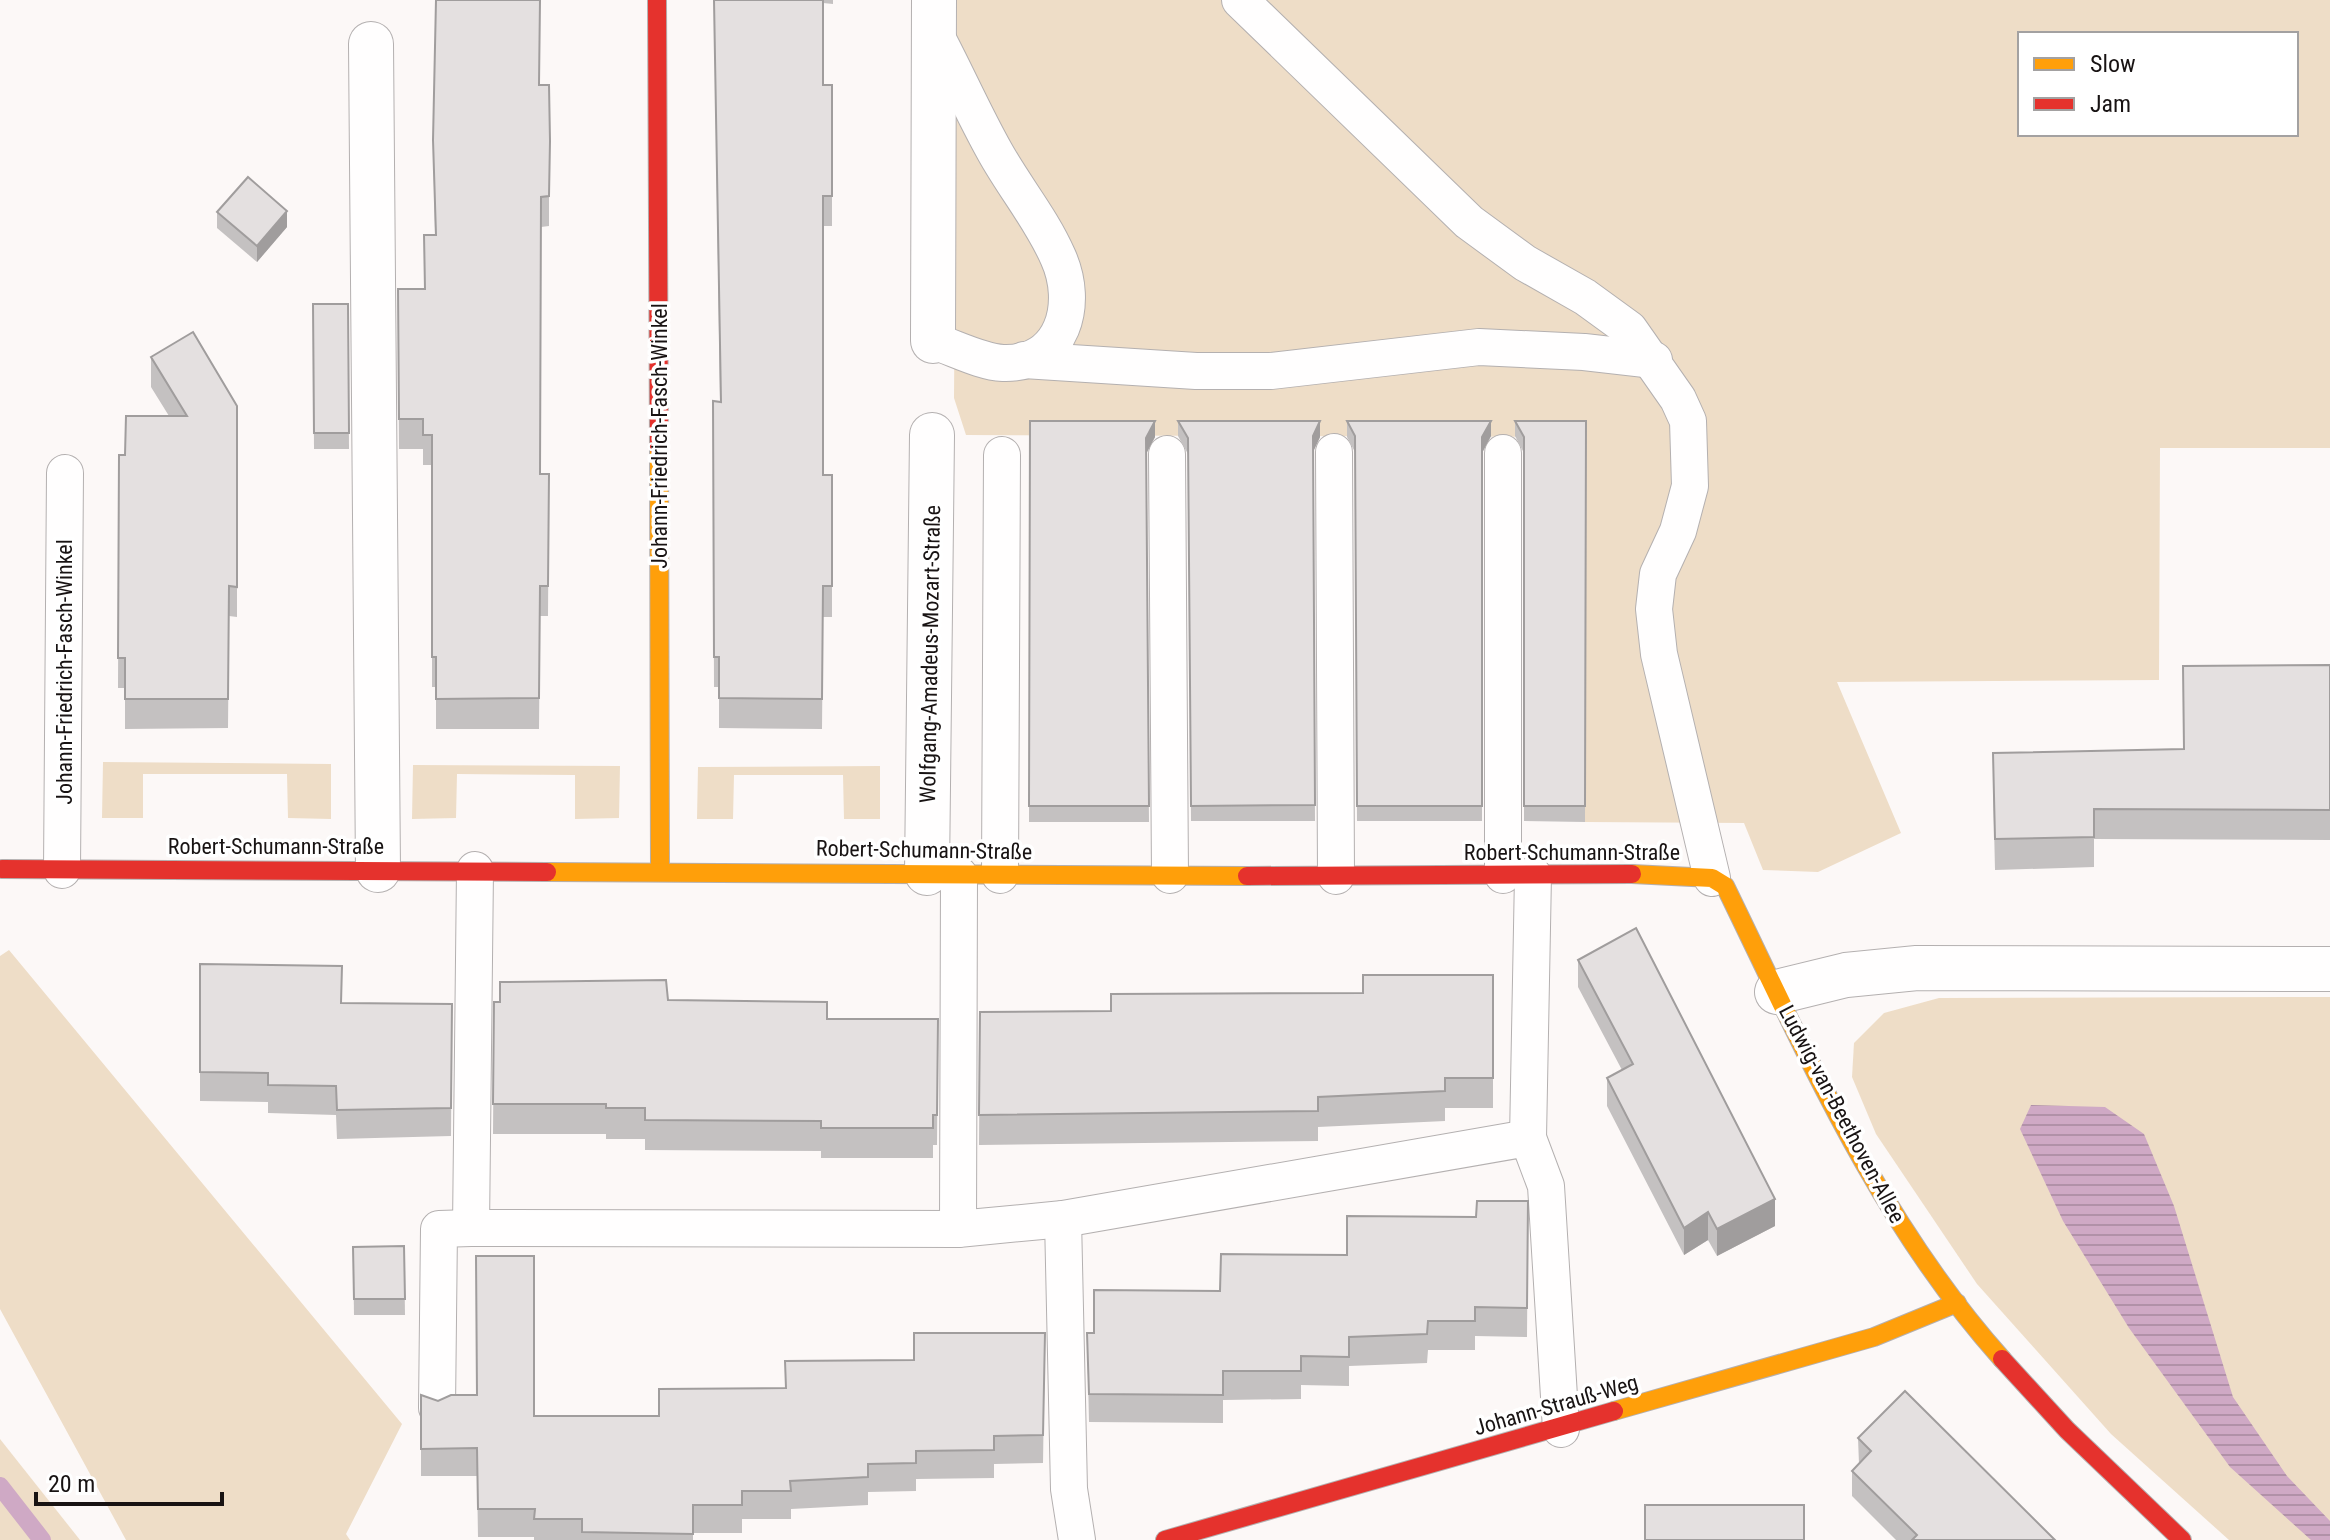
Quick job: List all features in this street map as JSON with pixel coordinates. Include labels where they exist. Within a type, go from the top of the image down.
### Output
[{"type":"street","name":"Johann-Friedrich-Fasch-Winkel","points":[[657,0],[660,871]]},
{"type":"street","points":[[933,341],[934,16]]},
{"type":"street","points":[[371,44],[378,870]]},
{"type":"street","name":"Wolfgang-Amadeus-Mozart-Straße","points":[[932,435],[943,874]]},
{"type":"street","name":"Robert-Schumann-Straße","points":[[2,869],[1000,875],[1671,874],[1712,878]]},
{"type":"street","points":[[1712,878],[1725,886],[1777,992]]},
{"type":"street","name":"Ludwig-van-Beethoven-Allee","points":[[2182,1540],[2045,1408],[1957,1303],[1892,1214],[1851,1142],[1777,992],[1846,975],[1917,968],[2330,969]]},
{"type":"street","name":"Johann-Strauß-Weg","points":[[1165,1540],[1874,1337],[1957,1303]]},
{"type":"lane","points":[[1240,0],[1469,222],[1525,263],[1585,297],[1629,329],[1654,360],[1688,421],[1690,486],[1678,531],[1658,574],[1654,609],[1659,654],[1712,878]]},
{"type":"lane","points":[[934,16],[995,152],[1059,258],[1069,292],[1066,322],[1058,340],[1024,360]]},
{"type":"lane","points":[[933,341],[1003,363],[1024,360],[1196,371],[1271,371],[1479,347],[1584,352],[1654,360]]},
{"type":"lane","points":[[1334,452],[1336,876]]},
{"type":"lane","points":[[1503,453],[1528,1138],[1546,1186],[1561,1429]]},
{"type":"lane","points":[[1167,454],[1170,875]]},
{"type":"lane","points":[[1000,875],[1002,455]]},
{"type":"lane","name":"Johann-Friedrich-Fasch-Winkel","points":[[62,870],[65,473]]},
{"type":"lane","points":[[471,1228],[475,870]]},
{"type":"lane","points":[[943,874],[958,1229]]},
{"type":"lane","points":[[437,1408],[439,1229],[958,1229],[1063,1219],[1528,1138]]},
{"type":"lane","points":[[1063,1219],[1069,1489],[1077,1540]]},
{"type":"shaded area","points":[[957,0],[2330,0],[2330,448],[2160,448],[2159,680],[1837,682],[1901,833],[1818,872],[1763,870],[1744,823],[1585,822],[1585,437],[966,435],[954,398]]},
{"type":"shaded area","points":[[103,762],[331,764],[331,819],[288,818],[287,774],[143,774],[143,818],[102,818]]},
{"type":"shaded area","points":[[413,765],[620,766],[619,818],[575,819],[575,775],[457,774],[456,818],[412,819]]},
{"type":"shaded area","points":[[880,766],[880,819],[844,819],[843,775],[734,775],[733,819],[697,819],[698,767]]},
{"type":"shaded area","points":[[9,950],[402,1424],[346,1534],[350,1540],[126,1540],[0,1309],[0,956]]},
{"type":"shaded area","points":[[2330,997],[2330,1540],[2229,1540],[2111,1434],[1977,1284],[1876,1134],[1852,1077],[1854,1043],[1884,1013],[1939,998]]},
{"type":"shaded area","points":[[2031,1105],[2105,1107],[2144,1134],[2174,1206],[2233,1397],[2287,1476],[2330,1521],[2330,1540],[2311,1540],[2230,1467],[2129,1328],[2063,1221],[2020,1129]]},
{"type":"shaded area","points":[[0,1439],[80,1540],[0,1540]]},
{"type":"building","points":[[436,0],[540,0],[539,85],[549,85],[550,141],[549,196],[541,197],[540,474],[549,474],[548,586],[540,586],[539,698],[436,699],[436,657],[432,657],[432,435],[423,435],[423,419],[399,419],[398,289],[425,289],[424,235],[436,235],[433,140]]},
{"type":"building","points":[[714,0],[823,0],[823,85],[832,85],[832,196],[823,196],[823,475],[832,475],[832,586],[823,586],[822,699],[719,698],[719,657],[714,657],[713,401],[721,402]]},
{"type":"building","points":[[248,177],[287,211],[257,246],[217,212]]},
{"type":"building","points":[[313,304],[348,304],[349,433],[314,433]]},
{"type":"building","points":[[193,332],[237,406],[237,587],[229,586],[228,699],[125,699],[125,658],[118,658],[119,455],[125,455],[126,416],[187,416],[151,357]]},
{"type":"building","points":[[1030,421],[1155,421],[1146,438],[1149,806],[1029,806]]},
{"type":"building","points":[[1178,421],[1320,421],[1313,436],[1315,805],[1191,806],[1188,438]]},
{"type":"building","points":[[1347,421],[1491,421],[1482,437],[1482,806],[1357,806],[1355,436]]},
{"type":"building","points":[[1515,421],[1586,421],[1585,806],[1524,806],[1524,437]]},
{"type":"building","points":[[2330,665],[2330,810],[2094,809],[2094,837],[1995,839],[1993,753],[2184,749],[2183,666]]},
{"type":"building","points":[[1636,928],[1775,1199],[1717,1229],[1708,1212],[1684,1228],[1607,1078],[1633,1064],[1578,960]]},
{"type":"building","points":[[200,964],[342,966],[341,1003],[452,1004],[451,1108],[337,1110],[336,1086],[268,1085],[268,1073],[200,1072]]},
{"type":"building","points":[[1363,975],[1493,975],[1493,1078],[1445,1078],[1445,1091],[1318,1097],[1318,1111],[979,1115],[980,1012],[1111,1011],[1111,994],[1363,993]]},
{"type":"building","points":[[666,980],[668,1000],[827,1002],[827,1019],[938,1019],[937,1115],[933,1115],[933,1128],[821,1128],[821,1121],[645,1120],[645,1108],[606,1108],[606,1104],[493,1104],[494,1002],[500,1002],[500,982]]},
{"type":"building","points":[[1477,1201],[1528,1201],[1527,1308],[1475,1307],[1475,1321],[1428,1321],[1427,1334],[1349,1337],[1349,1357],[1301,1356],[1301,1371],[1223,1371],[1223,1395],[1089,1394],[1087,1333],[1094,1333],[1094,1290],[1220,1291],[1221,1254],[1347,1255],[1347,1216],[1476,1217]]},
{"type":"building","points":[[404,1246],[405,1299],[354,1299],[353,1247]]},
{"type":"building","points":[[476,1256],[534,1256],[534,1416],[659,1416],[659,1389],[786,1388],[785,1361],[914,1360],[914,1333],[1045,1333],[1043,1435],[994,1436],[994,1450],[916,1451],[916,1463],[868,1464],[868,1477],[790,1481],[791,1491],[742,1491],[742,1505],[693,1505],[693,1534],[582,1532],[582,1519],[534,1519],[535,1509],[478,1509],[477,1448],[421,1449],[421,1395],[438,1401],[451,1395],[477,1395]]},
{"type":"building","points":[[1905,1391],[2055,1540],[1912,1540],[1917,1535],[1852,1471],[1871,1451],[1858,1438]]},
{"type":"building","points":[[1645,1505],[1804,1505],[1804,1540],[1645,1540]]},
{"type":"waterway","points":[[0,1486],[42,1540]]},
{"type":"traffic: slow","points":[[659,448],[660,871]]},
{"type":"traffic: slow","points":[[547,872],[1247,876]]},
{"type":"traffic: slow","points":[[1632,874],[1712,878],[1725,886],[1815,1072],[1881,1192],[1917,1249],[2002,1359]]},
{"type":"traffic: slow","points":[[1614,1411],[1874,1337],[1957,1303]]},
{"type":"traffic: jam","points":[[657,0],[659,448]]},
{"type":"traffic: jam","points":[[2,869],[547,872]]},
{"type":"traffic: jam","points":[[1247,876],[1632,874]]},
{"type":"traffic: jam","points":[[2002,1359],[2067,1430],[2182,1540]]},
{"type":"traffic: jam","points":[[1165,1540],[1614,1411]]}]
